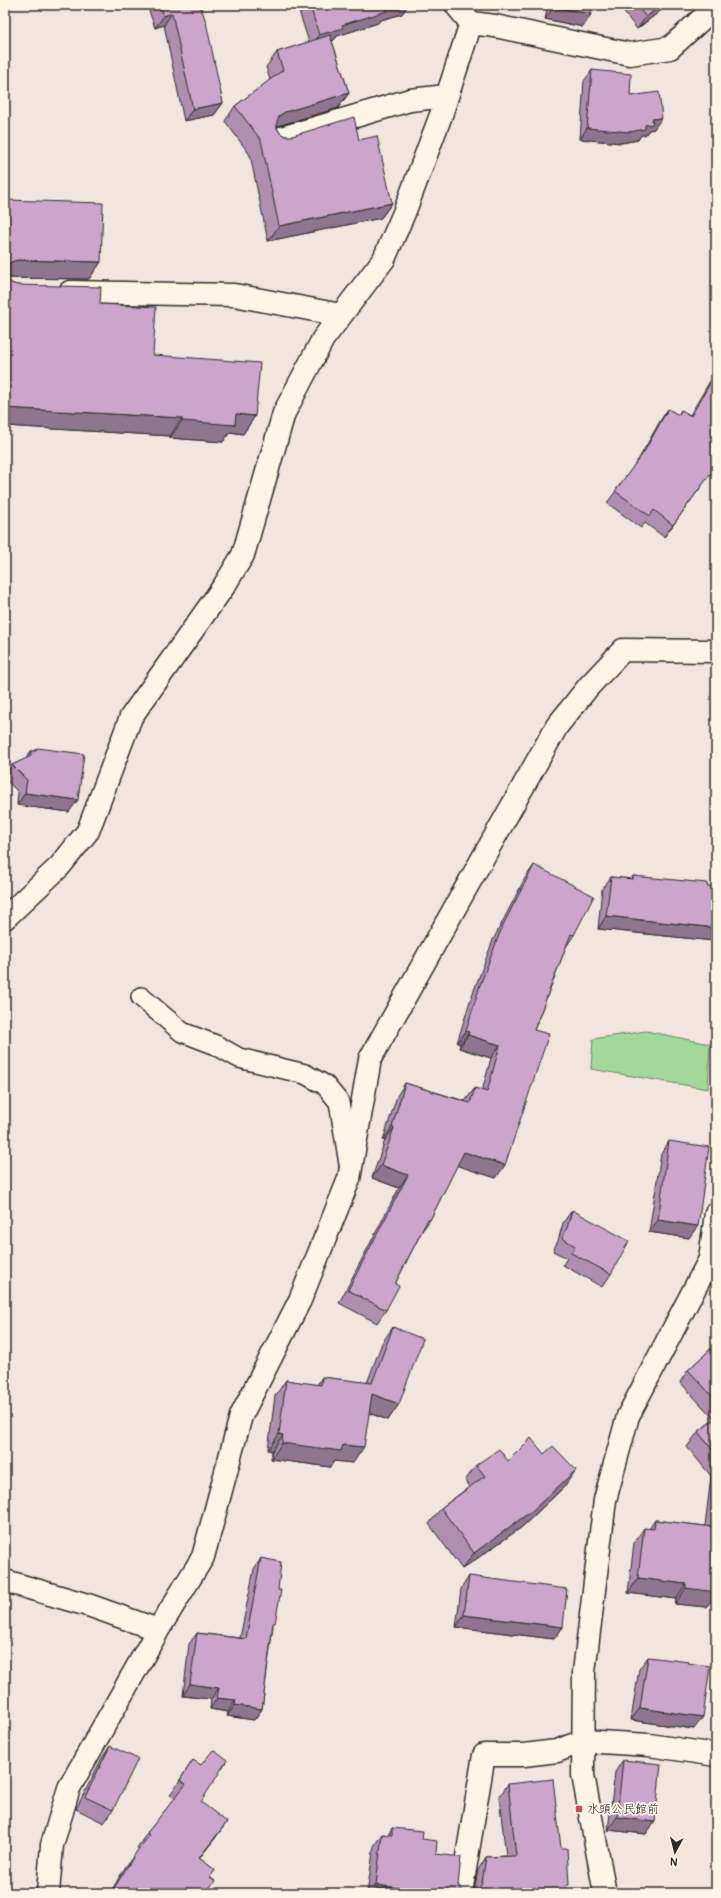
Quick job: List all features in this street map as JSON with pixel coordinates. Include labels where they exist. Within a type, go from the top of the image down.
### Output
[{"type":"street","points":[[456,5],[471,23],[495,26],[630,54],[670,48],[716,6]]},
{"type":"street","points":[[5,918],[60,866],[88,831],[131,717],[224,586],[243,555],[284,413],[323,339],[384,259],[404,213],[447,96],[471,23]]},
{"type":"street","points":[[278,139],[410,100],[447,96]]},
{"type":"street","points":[[52,291],[234,295],[341,315]]},
{"type":"street","points":[[48,1893],[52,1845],[69,1788],[158,1630],[203,1557],[241,1416],[300,1300],[350,1174],[370,1059],[558,726],[589,686],[624,650],[716,651]]},
{"type":"street","points":[[604,1893],[583,1775],[583,1741],[584,1672],[605,1500],[628,1416],[710,1259],[716,1212]]},
{"type":"street","points":[[5,1580],[92,1606],[158,1630]]},
{"type":"street","points":[[460,1893],[484,1755],[524,1755],[557,1751],[583,1741],[649,1745],[716,1755]]},
{"type":"lane","points":[[141,997],[182,1032],[216,1045],[239,1058],[305,1074],[325,1085],[339,1102],[350,1174]]},
{"type":"green space","points":[[646,1031],[710,1044],[708,1089],[591,1069],[593,1039]]},
{"type":"building","points":[[160,5],[200,5],[206,22],[223,103],[193,109],[172,13],[164,16]]},
{"type":"building","points":[[310,5],[398,5],[386,8],[387,11],[342,25],[343,28],[319,35]]},
{"type":"building","points":[[554,5],[593,5],[591,14],[554,7]]},
{"type":"building","points":[[636,5],[661,5],[646,17]]},
{"type":"building","points":[[330,35],[349,93],[285,112],[280,115],[277,121],[277,128],[280,133],[285,136],[292,136],[354,117],[359,140],[377,136],[392,203],[279,226],[261,140],[235,106],[283,70],[277,52]]},
{"type":"building","points":[[592,70],[631,74],[630,96],[659,92],[662,118],[652,119],[653,124],[645,125],[645,129],[629,132],[587,128]]},
{"type":"building","points":[[5,200],[103,203],[101,262],[17,260],[6,266],[5,272]]},
{"type":"building","points":[[5,274],[6,279],[17,285],[101,287],[100,304],[156,307],[153,355],[260,363],[255,416],[236,414],[235,425],[182,421],[182,418],[5,408]]},
{"type":"building","points":[[716,373],[716,466],[673,525],[654,510],[650,516],[615,491],[644,452],[668,409],[679,415],[681,410],[691,416]]},
{"type":"building","points":[[37,748],[84,754],[78,800],[25,793],[27,780],[12,765],[31,756],[31,751],[36,751]]},
{"type":"building","points":[[534,865],[594,896],[574,935],[571,934],[534,1030],[549,1034],[505,1165],[464,1152],[430,1220],[428,1219],[395,1284],[399,1286],[386,1310],[348,1290],[408,1175],[381,1165],[394,1128],[392,1127],[405,1083],[470,1103],[475,1088],[487,1092],[500,1045],[468,1035],[469,1032],[466,1031],[480,985],[502,927]]},
{"type":"building","points":[[633,876],[707,883],[707,886],[716,887],[716,928],[606,916],[611,877],[633,879]]},
{"type":"building","points":[[669,1141],[709,1147],[698,1226],[658,1220]]},
{"type":"building","points":[[572,1210],[629,1241],[611,1274],[571,1253],[575,1246],[562,1238],[567,1228]]},
{"type":"building","points":[[393,1327],[423,1339],[399,1404],[372,1394],[364,1447],[343,1445],[341,1451],[282,1443],[283,1435],[279,1434],[286,1380],[321,1385],[322,1377],[372,1383]]},
{"type":"building","points":[[716,1344],[716,1400],[688,1370]]},
{"type":"building","points":[[716,1418],[716,1454],[698,1432]]},
{"type":"building","points":[[531,1438],[544,1454],[553,1446],[576,1470],[533,1510],[474,1553],[441,1508],[485,1476],[476,1465],[499,1449],[508,1461]]},
{"type":"building","points":[[716,1509],[716,1592],[686,1588],[686,1584],[638,1578],[644,1528],[654,1529],[655,1520],[714,1527]]},
{"type":"building","points":[[261,1558],[281,1562],[278,1590],[281,1590],[275,1623],[273,1623],[262,1709],[235,1705],[236,1700],[217,1698],[219,1688],[190,1684],[197,1633],[246,1639]]},
{"type":"building","points":[[469,1576],[567,1589],[563,1627],[464,1615]]},
{"type":"building","points":[[648,1657],[710,1666],[703,1717],[640,1708]]},
{"type":"building","points":[[110,1746],[138,1759],[113,1810],[85,1797]]},
{"type":"building","points":[[213,1750],[227,1760],[201,1802],[227,1822],[199,1858],[215,1870],[210,1877],[215,1881],[205,1893],[111,1893],[137,1851],[150,1835],[147,1833],[186,1784],[180,1780],[193,1760],[201,1765]]},
{"type":"building","points":[[623,1760],[661,1764],[655,1822],[617,1817]]},
{"type":"building","points":[[553,1779],[561,1848],[567,1848],[569,1885],[566,1885],[567,1893],[467,1893],[474,1892],[479,1889],[482,1883],[486,1857],[516,1856],[508,1784]]},
{"type":"building","points":[[392,1828],[423,1831],[422,1839],[437,1841],[436,1854],[461,1857],[458,1885],[467,1893],[412,1893],[406,1892],[407,1889],[376,1885],[382,1834],[392,1835]]},
{"type":"place","name":"水頭公民館前","points":[[579,1809]]}]
